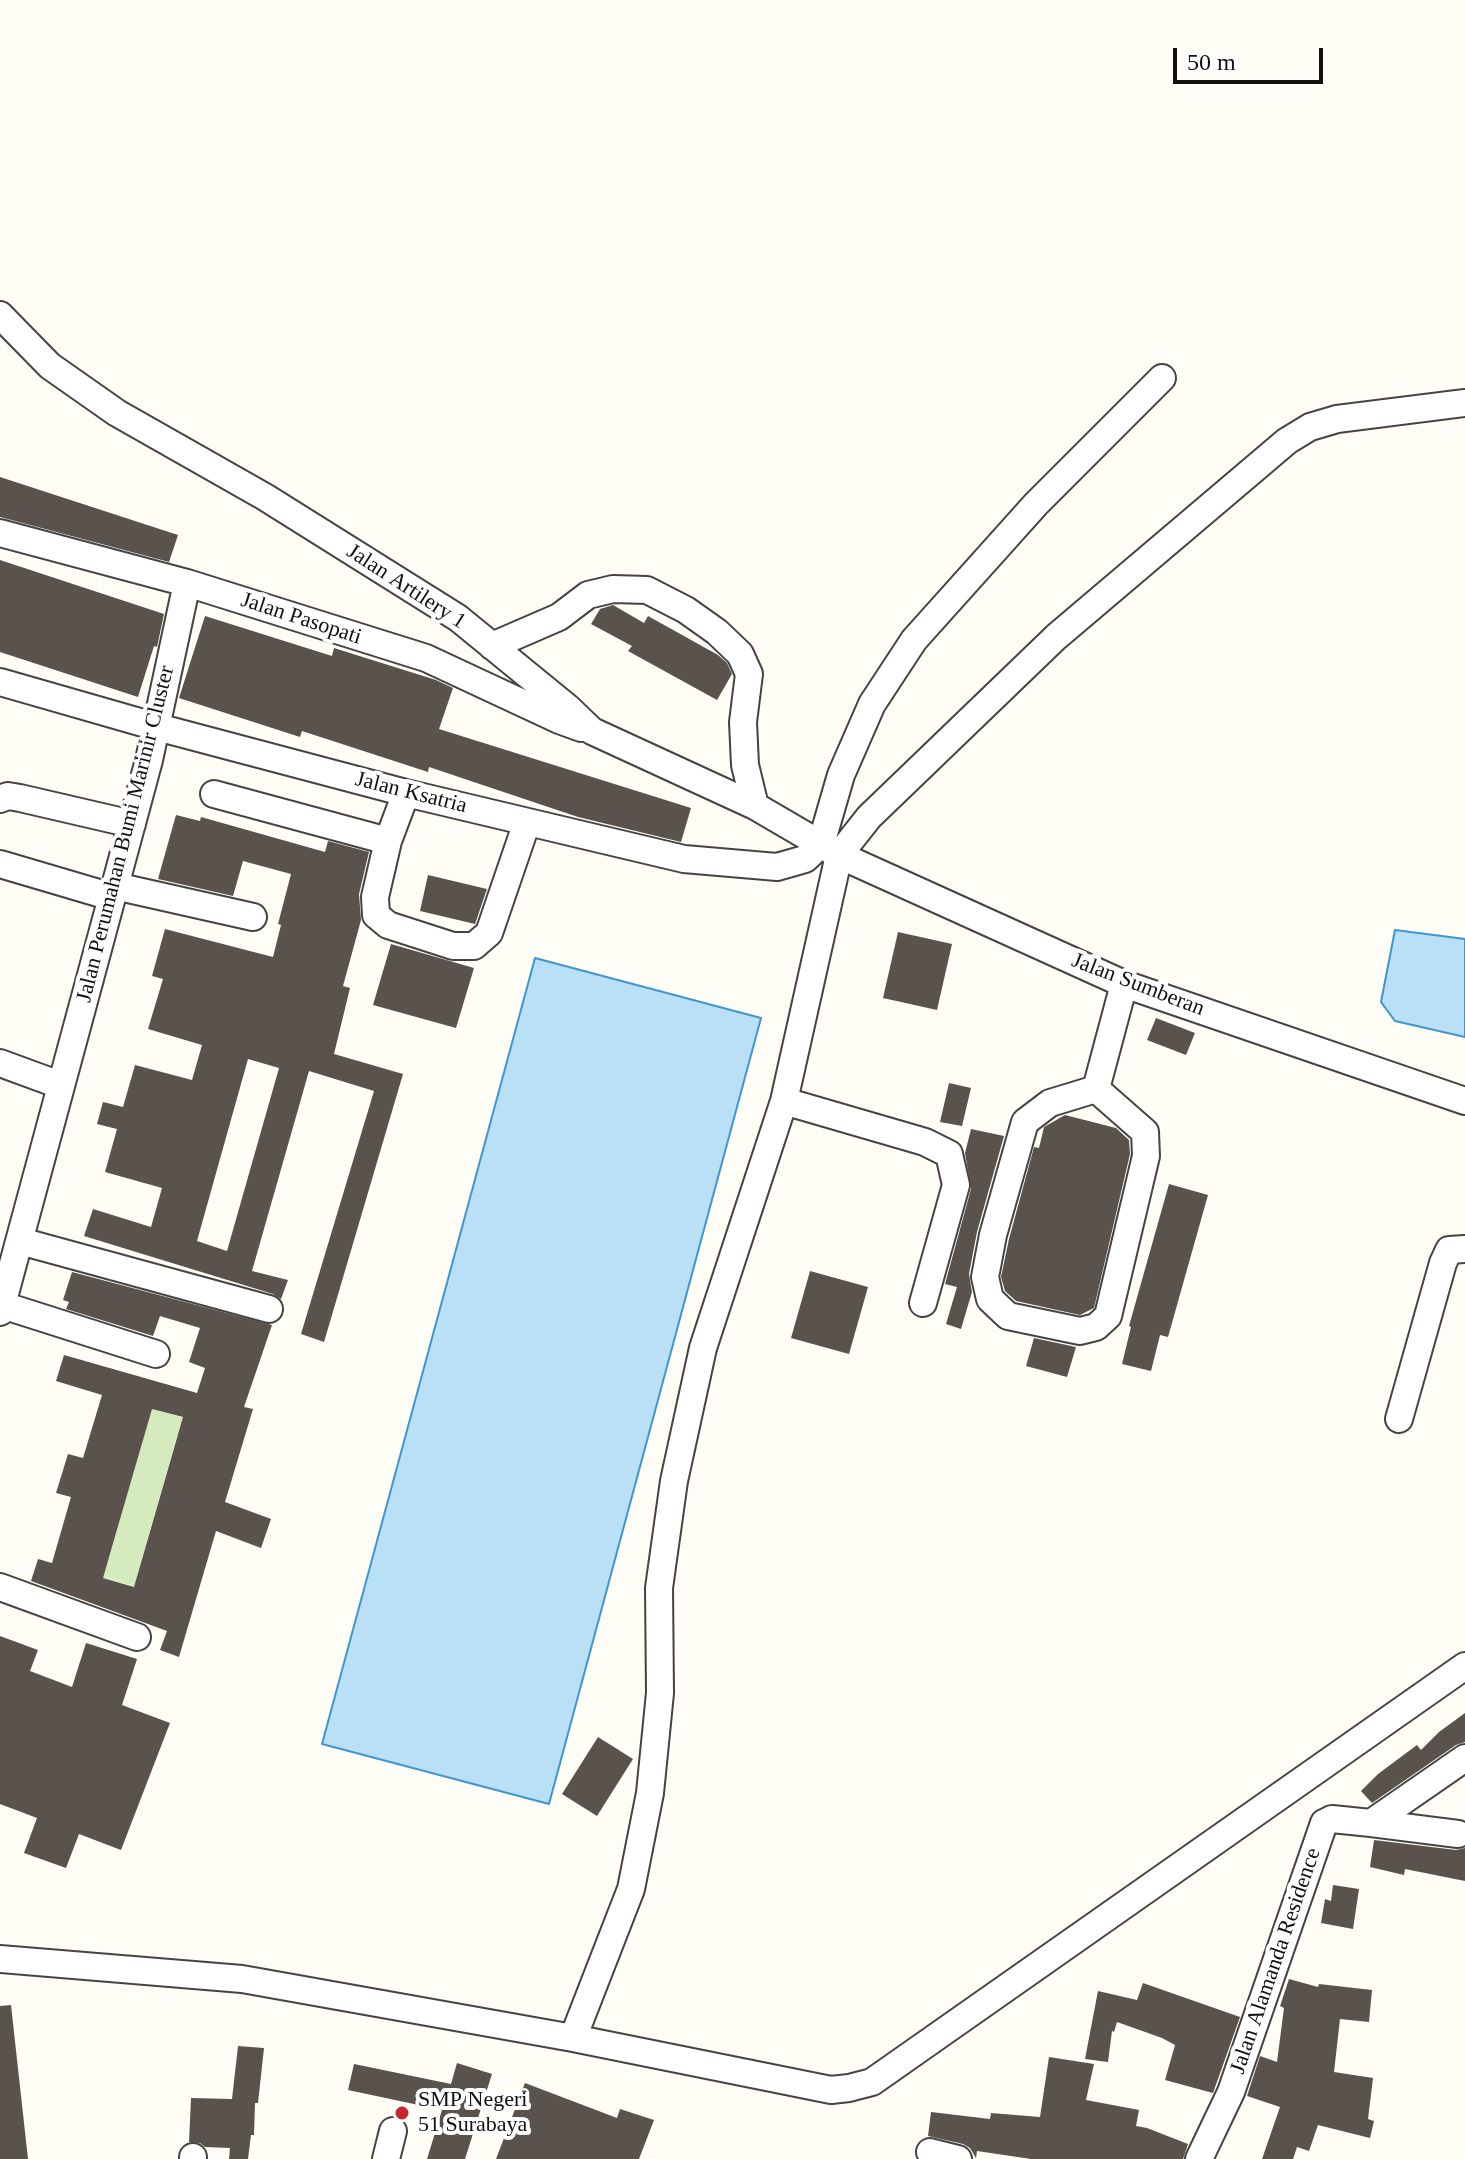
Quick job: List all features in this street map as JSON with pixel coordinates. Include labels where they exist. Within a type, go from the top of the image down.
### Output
[{"type":"street","name":"Jalan Artilery 1","points":[[0,315],[50,366],[117,413],[265,497],[458,618],[592,731],[755,806],[830,849]]},
{"type":"street","points":[[573,2038],[631,1889],[650,1793],[660,1693],[659,1588],[674,1481],[703,1348],[784,1101],[841,775],[872,704],[914,640],[1047,493],[1162,378]]},
{"type":"street","points":[[830,849],[869,817],[1056,637],[1287,441],[1310,427],[1337,419],[1465,403]]},
{"type":"street","name":"Jalan Pasopati","points":[[0,533],[187,583],[426,658],[559,720],[592,731]]},
{"type":"street","name":"Jalan Perumahan Bumi Marinir Cluster","points":[[1,1308],[157,727],[187,583]]},
{"type":"street","points":[[492,646],[559,617],[588,595],[613,589],[647,590],[686,610],[717,632],[740,654],[749,674],[743,722],[745,765],[755,806]]},
{"type":"street","name":"Jalan Ksatria","points":[[0,682],[406,793],[684,859],[777,867],[830,849]]},
{"type":"street","points":[[406,793],[388,841],[375,897],[376,915],[388,925],[453,946],[474,946],[489,933],[527,822]]},
{"type":"street","points":[[214,794],[388,841]]},
{"type":"street","points":[[0,799],[8,796],[20,798],[132,824]]},
{"type":"street","name":"Jalan Sumberan","points":[[830,849],[1124,984],[1465,1101]]},
{"type":"street","points":[[0,864],[114,892],[253,917]]},
{"type":"street","points":[[1096,1089],[1124,984]]},
{"type":"street","points":[[0,1063],[60,1085]]},
{"type":"street","points":[[1096,1089],[1145,1132],[1146,1156],[1108,1316],[1096,1327],[1080,1331],[1008,1316],[990,1299],[985,1277],[993,1235],[1025,1122],[1050,1103],[1096,1089]]},
{"type":"street","points":[[784,1101],[925,1142],[949,1154],[956,1185],[923,1303]]},
{"type":"street","points":[[20,1241],[269,1309]]},
{"type":"street","points":[[1399,1419],[1443,1263],[1449,1250],[1465,1249]]},
{"type":"street","points":[[1,1308],[156,1354]]},
{"type":"street","points":[[0,1587],[137,1637]]},
{"type":"street","points":[[0,1959],[250,1980],[573,2038],[831,2090],[872,2082],[1465,1666]]},
{"type":"street","points":[[1371,1823],[1465,1758]]},
{"type":"street","name":"Jalan Alamanda Residence","points":[[1199,2159],[1231,2092],[1323,1825],[1332,1819],[1371,1823]]},
{"type":"street","points":[[1371,1823],[1458,1834]]},
{"type":"street","points":[[386,2159],[393,2131]]},
{"type":"street","points":[[930,2152],[958,2159]]},
{"type":"green space","points":[[132,1403],[222,1429],[177,1436],[138,1572],[147,1590],[83,1572],[109,1558],[146,1429]]},
{"type":"water","points":[[1395,930],[1465,939],[1465,1037],[1395,1021],[1381,1002]]},
{"type":"water","points":[[535,958],[761,1018],[549,1804],[322,1744]]},
{"type":"building","points":[[0,477],[178,535],[169,562],[0,517]]},
{"type":"building","points":[[0,560],[164,614],[157,647],[154,646],[138,697],[0,652]]},
{"type":"building","points":[[613,605],[644,623],[648,616],[727,663],[732,674],[717,700],[628,651],[632,646],[591,624],[600,609]]},
{"type":"building","points":[[205,616],[332,656],[334,648],[453,688],[439,729],[691,808],[681,842],[578,817],[429,767],[428,772],[302,731],[300,737],[179,698]]},
{"type":"building","points":[[176,815],[200,821],[201,817],[325,852],[328,841],[369,852],[359,894],[361,920],[343,986],[350,988],[334,1054],[403,1074],[324,1342],[301,1334],[374,1091],[309,1071],[252,1271],[288,1280],[281,1299],[84,1236],[93,1209],[151,1227],[162,1188],[105,1172],[117,1129],[97,1124],[103,1102],[123,1107],[135,1065],[192,1080],[202,1045],[148,1029],[163,979],[152,976],[165,929],[273,957],[291,874],[243,861],[233,896],[158,879]],"holes":[[[248,1059],[279,1068],[227,1251],[197,1241]]]},
{"type":"building","points":[[428,875],[487,889],[475,924],[420,911]]},
{"type":"building","points":[[898,932],[952,944],[937,1010],[883,998]]},
{"type":"building","points":[[391,944],[474,968],[456,1028],[373,1005]]},
{"type":"building","points":[[1156,1018],[1195,1033],[1186,1055],[1147,1040]]},
{"type":"building","points":[[949,1083],[971,1088],[962,1126],[940,1122]]},
{"type":"building","points":[[1065,1115],[1116,1128],[1129,1140],[1130,1154],[1094,1308],[1080,1315],[1016,1301],[1005,1291],[1001,1277],[1034,1147],[1039,1148],[1044,1127]]},
{"type":"building","points":[[971,1129],[1004,1136],[977,1232],[969,1274],[972,1292],[961,1329],[946,1324],[957,1287],[945,1284],[971,1189],[965,1153]]},
{"type":"building","points":[[1169,1184],[1208,1195],[1168,1337],[1160,1335],[1151,1371],[1122,1364],[1129,1326]]},
{"type":"building","points":[[810,1271],[868,1287],[849,1354],[791,1338]]},
{"type":"building","points":[[72,1272],[272,1325],[244,1407],[253,1409],[225,1502],[271,1519],[261,1548],[216,1531],[179,1657],[160,1650],[167,1631],[31,1581],[38,1559],[52,1563],[71,1497],[56,1493],[68,1454],[83,1458],[102,1395],[56,1381],[64,1355],[197,1393],[205,1368],[189,1362],[200,1328],[160,1316],[153,1336],[66,1309],[69,1302],[63,1300]],"holes":[[[152,1409],[183,1417],[134,1587],[103,1578]]]},
{"type":"building","points":[[1034,1338],[1076,1347],[1067,1377],[1026,1366]]},
{"type":"building","points":[[0,1636],[38,1650],[30,1671],[72,1687],[86,1643],[137,1659],[122,1705],[170,1723],[121,1850],[79,1834],[66,1868],[24,1853],[37,1818],[0,1804]]},
{"type":"building","points":[[1465,1713],[1465,1742],[1456,1745],[1372,1803],[1361,1791],[1378,1774],[1417,1745],[1421,1750]]},
{"type":"building","points":[[598,1737],[633,1759],[597,1816],[562,1794]]},
{"type":"building","points":[[1374,1840],[1456,1850],[1465,1848],[1465,1881],[1405,1869],[1404,1875],[1370,1867]]},
{"type":"building","points":[[1333,1885],[1359,1889],[1353,1929],[1321,1923],[1325,1899],[1331,1901]]},
{"type":"building","points":[[1289,1979],[1318,1987],[1319,1984],[1372,1990],[1369,2022],[1340,2019],[1334,2072],[1373,2078],[1368,2119],[1374,2121],[1370,2138],[1318,2125],[1309,2151],[1297,2147],[1293,2159],[1262,2159],[1280,2107],[1247,2096],[1260,2056],[1277,2062],[1284,2008],[1280,2006]]},
{"type":"building","points":[[1143,1983],[1240,2017],[1213,2093],[1165,2080],[1175,2045],[1117,2022],[1112,2031],[1108,2062],[1085,2059],[1098,1991],[1137,2000]]},
{"type":"building","points":[[11,2005],[28,2159],[0,2159],[0,2006]]},
{"type":"building","points":[[238,2046],[264,2048],[258,2103],[255,2103],[254,2135],[251,2135],[248,2159],[229,2159],[230,2148],[205,2147],[189,2142],[191,2098],[232,2099]]},
{"type":"building","points":[[1049,2057],[1094,2064],[1086,2100],[1139,2110],[1136,2126],[1188,2144],[1183,2159],[1031,2159],[977,2151],[976,2158],[970,2148],[963,2144],[928,2136],[931,2112],[990,2119],[991,2113],[1040,2117]]},
{"type":"building","points":[[457,2063],[492,2074],[465,2159],[427,2159],[442,2110],[348,2090],[354,2064],[451,2084]]},
{"type":"building","points":[[525,2083],[617,2118],[620,2109],[654,2120],[639,2159],[496,2159]]},
{"type":"place","name":"SMP Negeri 51 Surabaya","points":[[402,2113]]}]
